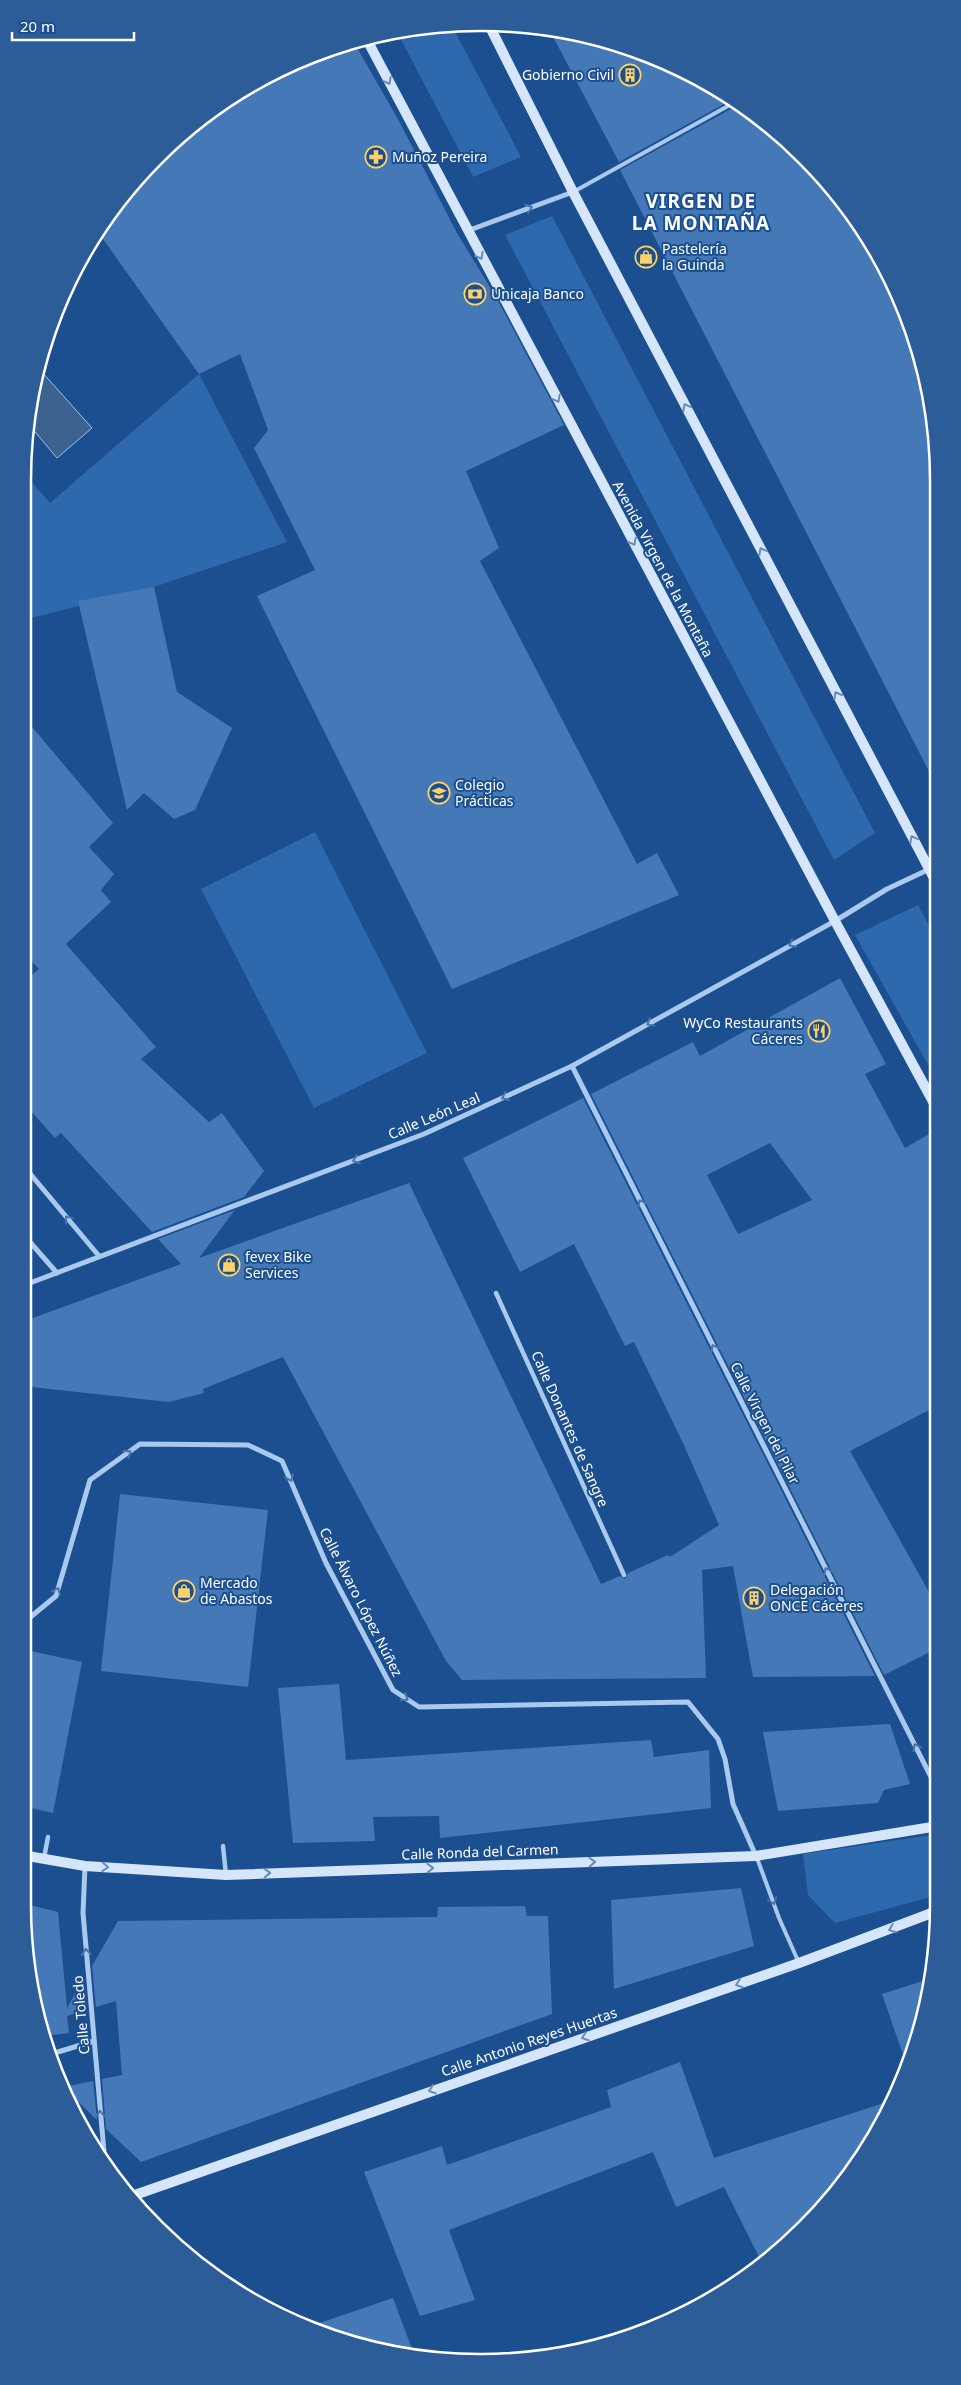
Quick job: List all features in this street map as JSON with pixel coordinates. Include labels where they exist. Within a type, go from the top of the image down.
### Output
[{"type":"main road","points":[[492,31],[573,192],[930,864]]},
{"type":"main road","name":"Avenida Virgen de la Montaña","points":[[370,46],[467,231],[930,1096]]},
{"type":"main road","name":"Calle Ronda del Carmen","points":[[31,1857],[85,1866],[226,1875],[756,1856],[930,1827]]},
{"type":"main road","name":"Calle Antonio Reyes Huertas","points":[[137,2194],[799,1964],[930,1914]]},
{"type":"street","points":[[467,231],[573,192]]},
{"type":"street","points":[[835,921],[887,889],[930,869]]},
{"type":"street","name":"Calle León Leal","points":[[31,1283],[424,1134],[572,1066],[835,921]]},
{"type":"street","name":"Calle Virgen del Pilar","points":[[572,1066],[930,1774]]},
{"type":"street","points":[[31,1175],[99,1256]]},
{"type":"street","points":[[31,1244],[57,1274]]},
{"type":"street","name":"Calle Donantes de Sangre","points":[[496,1293],[624,1575]]},
{"type":"street","name":"Calle Álvaro López Núñez","points":[[31,1617],[56,1596],[90,1480],[140,1444],[248,1444],[282,1461],[326,1563],[393,1690],[419,1707],[688,1702],[718,1739],[725,1759],[734,1804],[756,1856]]},
{"type":"street","points":[[44,1859],[48,1837]]},
{"type":"street","points":[[222,1846],[226,1875]]},
{"type":"street","name":"Calle Toledo","points":[[85,1866],[83,1913],[104,2149]]},
{"type":"street","points":[[56,2052],[94,2041]]},
{"type":"lane","points":[[573,192],[728,106]]},
{"type":"lane","points":[[756,1856],[779,1918],[799,1964]]},
{"type":"shaded area","points":[[455,32],[521,157],[473,177],[401,39]]},
{"type":"shaded area","points":[[552,216],[875,833],[834,860],[505,235]]},
{"type":"shaded area","points":[[199,374],[287,542],[154,587],[31,618],[31,481],[50,503]]},
{"type":"shaded area","points":[[44,375],[92,428],[57,458],[34,431]]},
{"type":"shaded area","points":[[315,832],[427,1053],[314,1108],[201,889]]},
{"type":"shaded area","points":[[918,905],[930,928],[930,1068],[855,935]]},
{"type":"shaded area","points":[[930,1835],[930,1897],[835,1923],[808,1895],[803,1854]]},
{"type":"shaded area","points":[[658,2317],[640,2324],[640,2323]]},
{"type":"building","name":"Gobierno Civil","points":[[553,37],[597,47],[652,65],[705,91],[725,104],[619,162]]},
{"type":"building","points":[[358,49],[399,121],[457,233],[496,297],[564,425],[466,471],[499,548],[480,561],[637,864],[657,853],[679,895],[452,989],[257,596],[315,570],[254,448],[268,430],[240,354],[199,374],[102,238],[143,184],[184,143],[207,124],[256,91],[282,78],[309,65]]},
{"type":"building","points":[[732,108],[777,143],[818,184],[837,207],[870,256],[896,309],[906,336],[921,393],[926,422],[930,480],[930,773],[620,170]]},
{"type":"building","points":[[154,587],[177,692],[232,728],[195,810],[174,819],[144,793],[127,810],[78,601]]},
{"type":"building","points":[[31,726],[113,823],[89,847],[114,874],[101,890],[111,902],[66,944],[156,1047],[141,1059],[209,1122],[222,1113],[264,1171],[244,1197],[152,1232],[61,1133],[55,1138],[31,1111],[31,976],[39,969],[31,961]]},
{"type":"building","points":[[840,978],[886,1064],[865,1074],[905,1148],[930,1133],[930,1410],[850,1451],[930,1594],[930,1652],[884,1675],[591,1094],[693,1042],[700,1056]],"holes":[[[770,1143],[812,1200],[738,1234],[707,1175]]]},
{"type":"building","points":[[583,1098],[875,1676],[753,1677],[733,1566],[702,1570],[706,1678],[462,1680],[446,1661],[283,1357],[203,1389],[204,1393],[169,1402],[31,1387],[31,1319],[181,1264],[158,1239],[235,1210],[199,1258],[409,1183],[601,1584],[620,1576],[625,1579],[628,1573],[668,1555],[670,1557],[719,1525],[683,1443],[634,1342],[625,1346],[574,1244],[520,1272],[463,1158]]},
{"type":"building","name":"Mercado de Abastos","points":[[120,1494],[268,1510],[248,1687],[101,1671]]},
{"type":"building","points":[[31,1651],[82,1662],[53,1813],[31,1808]]},
{"type":"building","points":[[339,1684],[346,1760],[651,1740],[654,1757],[709,1750],[711,1808],[440,1838],[439,1816],[373,1817],[375,1841],[293,1843],[278,1688]]},
{"type":"building","points":[[890,1724],[910,1784],[884,1790],[878,1803],[778,1811],[763,1732]]},
{"type":"building","points":[[741,1888],[754,1946],[614,1989],[611,1900]]},
{"type":"building","points":[[31,1905],[58,1912],[67,2008],[84,1978],[87,2010],[67,2016],[69,2033],[51,2035],[35,1963]]},
{"type":"building","points":[[525,1906],[527,1916],[548,1916],[552,2014],[141,2162],[106,2129],[102,2079],[122,2075],[116,2001],[96,2007],[92,1966],[118,1921],[437,1917],[438,1907]]},
{"type":"building","points":[[923,1981],[903,2056],[882,1994]]},
{"type":"building","points":[[680,2062],[714,2158],[883,2103],[870,2129],[837,2178],[798,2222],[759,2257],[724,2187],[676,2207],[653,2152],[449,2230],[475,2300],[420,2316],[364,2172],[442,2146],[447,2165],[611,2107],[607,2090]]},
{"type":"building","points":[[93,2081],[97,2120],[77,2100],[70,2086]]},
{"type":"building","points":[[393,2298],[412,2348],[364,2338],[318,2323]]},
{"type":"place","name":"Gobierno Civil","points":[[630,75]]},
{"type":"place","name":"Muñoz Pereira","points":[[376,157]]},
{"type":"place","name":"Pastelería la Guinda","points":[[646,257]]},
{"type":"place","name":"Unicaja Banco","points":[[475,294]]},
{"type":"place","name":"Colegio Prácticas","points":[[439,793]]},
{"type":"place","name":"WyCo Restaurants Cáceres","points":[[819,1031]]},
{"type":"place","name":"fevex Bike Services","points":[[229,1265]]},
{"type":"place","name":"Mercado de Abastos","points":[[184,1591]]},
{"type":"place","name":"Delegación ONCE Cáceres","points":[[754,1598]]},
{"type":"district","name":"VIRGEN DE LA MONTAÑA","points":[[701,212]]}]
